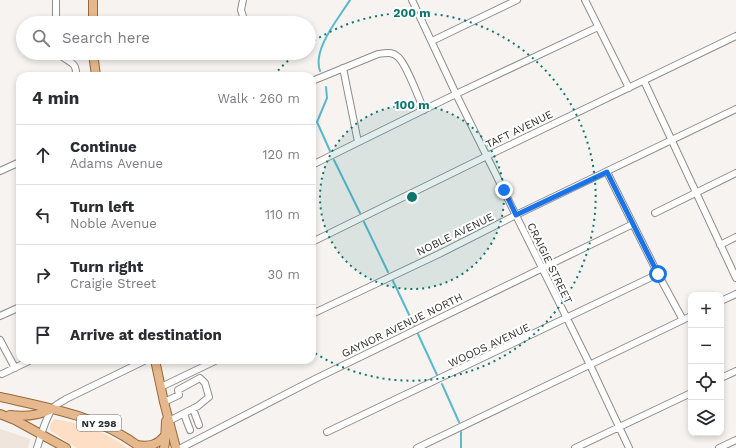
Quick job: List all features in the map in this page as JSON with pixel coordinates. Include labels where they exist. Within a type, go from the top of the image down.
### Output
[{"type":"main road","points":[[93,0],[93,16]]},
{"type":"main road","points":[[94,60],[95,72]]},
{"type":"main road","points":[[156,364],[176,448]]},
{"type":"main road","name":"NY 298","points":[[0,397],[52,409],[98,423],[112,429],[139,446]]},
{"type":"main road","points":[[164,402],[166,433],[164,448]]},
{"type":"main road","points":[[0,414],[30,417],[42,414],[52,409]]},
{"type":"main road","points":[[0,414],[15,420],[66,448]]},
{"type":"main road","points":[[139,446],[155,444],[161,441],[166,433]]},
{"type":"street","points":[[56,0],[56,16]]},
{"type":"street","points":[[243,0],[241,10],[243,16]]},
{"type":"street","name":"CRAIGIE STREET","points":[[412,0],[456,94],[590,365],[629,448]]},
{"type":"street","points":[[585,0],[629,88]]},
{"type":"street","points":[[432,41],[513,1]]},
{"type":"street","points":[[316,163],[456,94],[598,27]]},
{"type":"street","name":"TAFT AVENUE","points":[[316,240],[736,36]]},
{"type":"street","points":[[316,78],[378,54],[388,52],[399,57],[424,110]]},
{"type":"street","points":[[67,60],[72,62],[76,67],[76,72]]},
{"type":"street","points":[[343,68],[358,142]]},
{"type":"street","points":[[644,81],[736,278]]},
{"type":"street","name":"NOBLE AVENUE","points":[[316,312],[439,254],[516,215],[736,109]]},
{"type":"street","points":[[0,171],[16,164]]},
{"type":"street","points":[[607,172],[658,274],[683,320]]},
{"type":"street","points":[[655,213],[736,173]]},
{"type":"street","name":"GAYNOR AVENUE NORTH","points":[[182,448],[315,379],[503,286],[542,269],[633,224]]},
{"type":"street","points":[[720,244],[736,237]]},
{"type":"street","name":"WOODS AVENUE","points":[[327,432],[567,319],[658,274]]},
{"type":"street","points":[[724,300],[736,294]]},
{"type":"street","points":[[0,316],[16,309]]},
{"type":"street","points":[[417,448],[688,318]]},
{"type":"street","points":[[0,340],[15,368]]},
{"type":"street","points":[[2,374],[23,364]]},
{"type":"street","points":[[37,448],[41,434],[52,409],[66,399],[138,364]]},
{"type":"street","points":[[161,387],[209,364]]},
{"type":"street","points":[[169,421],[193,409],[209,397],[205,383],[200,378],[197,370]]},
{"type":"street","points":[[724,377],[736,371]]},
{"type":"street","points":[[164,402],[179,395],[178,390],[200,378]]},
{"type":"street","points":[[575,448],[688,394]]},
{"type":"street","points":[[193,409],[199,426]]},
{"type":"street","points":[[184,414],[190,430]]},
{"type":"street","points":[[719,448],[736,440]]},
{"type":"shaded area","points":[[55,419],[93,429],[111,437],[127,448],[77,448],[51,431],[50,427],[52,421]]},
{"type":"shaded area","points":[[0,429],[30,439],[28,448],[0,448]]},
{"type":"waterway","points":[[320,71],[319,62],[323,44],[350,0]]},
{"type":"waterway","points":[[326,87],[327,98],[317,122],[330,151]]},
{"type":"waterway","points":[[334,160],[360,213]]},
{"type":"waterway","points":[[364,222],[388,272]]},
{"type":"waterway","points":[[393,281],[414,325]]},
{"type":"waterway","points":[[418,334],[437,375]]},
{"type":"waterway","points":[[442,384],[459,422]]},
{"type":"waterway","points":[[461,432],[461,448]]},
{"type":"route","points":[[504,190],[516,215],[607,172],[658,274]]}]
